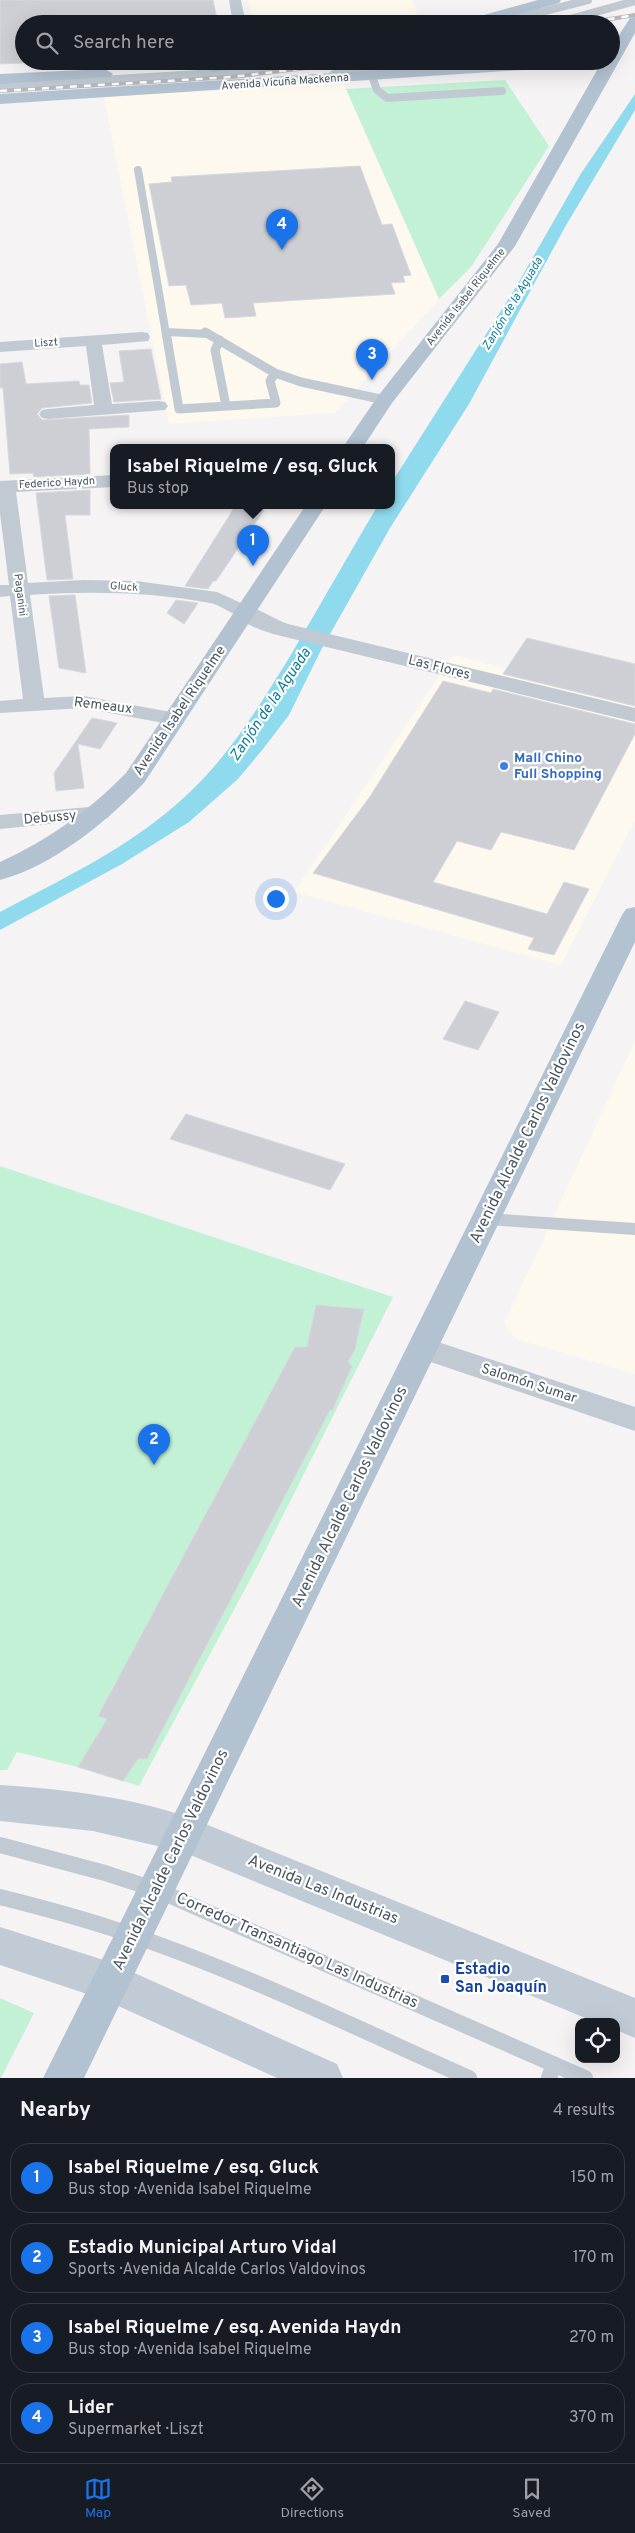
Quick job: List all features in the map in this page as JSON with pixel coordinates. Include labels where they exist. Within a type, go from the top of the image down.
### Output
[{"type":"main road","points":[[502,15],[554,0]]},
{"type":"main road","name":"Avenida Isabel Riquelme","points":[[620,50],[635,21]]},
{"type":"main road","name":"Avenida Vicuña Mackenna","points":[[0,79],[141,70]]},
{"type":"main road","name":"Avenida Vicuña Mackenna","points":[[0,99],[464,70]]},
{"type":"main road","name":"Avenida Isabel Riquelme","points":[[355,444],[385,400],[506,246],[609,70]]},
{"type":"main road","name":"Avenida Isabel Riquelme","points":[[0,872],[59,843],[100,813],[135,778],[313,509]]},
{"type":"main road","name":"Avenida Alcalde Carlos Valdovinos","points":[[63,2078],[185,1834],[635,915]]},
{"type":"main road","name":"Avenida Las Industrias","points":[[0,1804],[60,1808],[114,1817],[185,1834],[635,2018]]},
{"type":"main road","points":[[0,1946],[110,1982],[323,2078]]},
{"type":"street","points":[[235,0],[238,15]]},
{"type":"street","name":"Liszt","points":[[0,347],[142,337]]},
{"type":"street","points":[[93,340],[104,410]]},
{"type":"street","points":[[48,414],[159,406]]},
{"type":"street","name":"Federico Haydn","points":[[3,486],[110,481]]},
{"type":"street","name":"Paganini","points":[[3,486],[10,590],[34,704]]},
{"type":"street","name":"Gluck","points":[[10,590],[83,586],[144,588],[217,598],[245,612]]},
{"type":"street","name":"Las Flores","points":[[245,612],[262,623],[281,629],[635,716]]},
{"type":"street","name":"Remeaux","points":[[0,707],[34,704],[98,703],[174,719]]},
{"type":"street","name":"Debussy","points":[[0,822],[100,813]]},
{"type":"street","name":"Salomón Sumar","points":[[423,1348],[635,1419]]},
{"type":"lane","points":[[529,15],[588,0]]},
{"type":"lane","points":[[584,15],[635,1]]},
{"type":"lane","points":[[0,86],[216,74],[250,70]]},
{"type":"lane","points":[[0,95],[305,76],[366,70]]},
{"type":"lane","points":[[372,76],[377,90],[387,98],[502,91]]},
{"type":"lane","points":[[138,170],[179,410],[276,403],[270,380],[275,374]]},
{"type":"lane","points":[[167,332],[201,331],[220,340],[275,374],[301,382],[385,400]]},
{"type":"lane","points":[[220,340],[215,350],[226,406]]},
{"type":"lane","points":[[486,1219],[635,1229]]},
{"type":"lane","name":"Corredor Transantiago Las Industrias","points":[[0,1845],[105,1873],[157,1890],[551,2071],[586,2078]]},
{"type":"lane","points":[[0,1897],[74,1916],[196,1959],[470,2078]]},
{"type":"shaded area","points":[[248,0],[412,0],[418,15],[252,15]]},
{"type":"shaded area","points":[[343,83],[439,299],[335,413],[169,424],[104,97]]},
{"type":"shaded area","points":[[453,655],[635,701],[635,821],[561,965],[294,892]]},
{"type":"shaded area","points":[[635,1041],[635,1374],[516,1339],[504,1324]]},
{"type":"green space","points":[[505,80],[549,146],[471,267],[439,299],[346,89]]},
{"type":"green space","points":[[0,1166],[393,1297],[258,1565],[139,1786],[78,1767],[17,1752],[7,1770],[0,1770]]},
{"type":"green space","points":[[0,1998],[34,2013],[1,2078],[0,2078]]},
{"type":"water","name":"Zanjón de la Aguada","points":[[635,94],[635,110],[565,227],[469,404],[390,528],[321,650],[289,715],[263,749],[238,779],[189,822],[122,864],[0,930],[0,912],[103,856],[152,824],[196,786],[235,741],[289,658],[376,509],[395,509],[395,477],[516,287],[580,175]]},
{"type":"building","points":[[0,0],[213,0],[216,15],[15,15],[15,63],[0,64]]},
{"type":"building","points":[[360,166],[382,225],[392,224],[411,275],[403,276],[405,282],[391,283],[395,294],[253,303],[256,316],[225,318],[222,303],[191,305],[186,285],[169,286],[149,184],[172,182],[171,177]]},
{"type":"building","points":[[151,349],[161,399],[114,402],[110,383],[124,382],[119,351]]},
{"type":"building","points":[[22,362],[26,384],[79,381],[80,385],[89,385],[92,403],[42,408],[37,414],[42,420],[129,415],[129,427],[89,429],[90,474],[34,477],[33,473],[10,474],[3,388],[0,388],[0,364]]},
{"type":"building","points":[[90,490],[90,515],[65,515],[73,579],[47,580],[36,493]]},
{"type":"building","points":[[233,509],[264,510],[216,581],[213,581],[208,589],[185,586]]},
{"type":"building","points":[[75,595],[86,673],[59,668],[49,596]]},
{"type":"building","points":[[176,600],[198,603],[184,624],[167,613]]},
{"type":"building","points":[[527,638],[635,664],[635,706],[503,674]]},
{"type":"building","name":"Mall Chino Full Shopping","points":[[443,681],[491,693],[493,689],[635,724],[635,734],[574,850],[501,832],[491,850],[457,841],[433,882],[547,914],[564,882],[589,889],[554,955],[528,949],[534,938],[313,873],[369,798]]},
{"type":"building","points":[[92,718],[117,723],[100,749],[78,744],[84,788],[56,791],[54,773]]},
{"type":"building","points":[[465,1001],[499,1012],[478,1050],[443,1039]]},
{"type":"building","points":[[186,1114],[345,1164],[330,1190],[170,1139]]},
{"type":"building","points":[[316,1305],[364,1309],[355,1349],[348,1362],[352,1366],[332,1411],[330,1410],[147,1759],[138,1759],[123,1781],[78,1767],[107,1719],[98,1716],[295,1347],[307,1347]]},
{"type":"railway","points":[[620,17],[635,15]]},
{"type":"railway","points":[[0,91],[232,77],[290,70]]},
{"type":"place","name":"Lider","points":[[282,250]]},
{"type":"place","name":"Isabel Riquelme / esq. Avenida Haydn","points":[[372,380]]},
{"type":"place","name":"Isabel Riquelme / esq. Gluck","points":[[253,566]]},
{"type":"place","name":"Mall Chino Full Shopping","points":[[504,766]]},
{"type":"place","name":"Estadio Municipal Arturo Vidal","points":[[154,1465]]},
{"type":"place","name":"Estadio San Joaquín","points":[[445,1979]]}]
